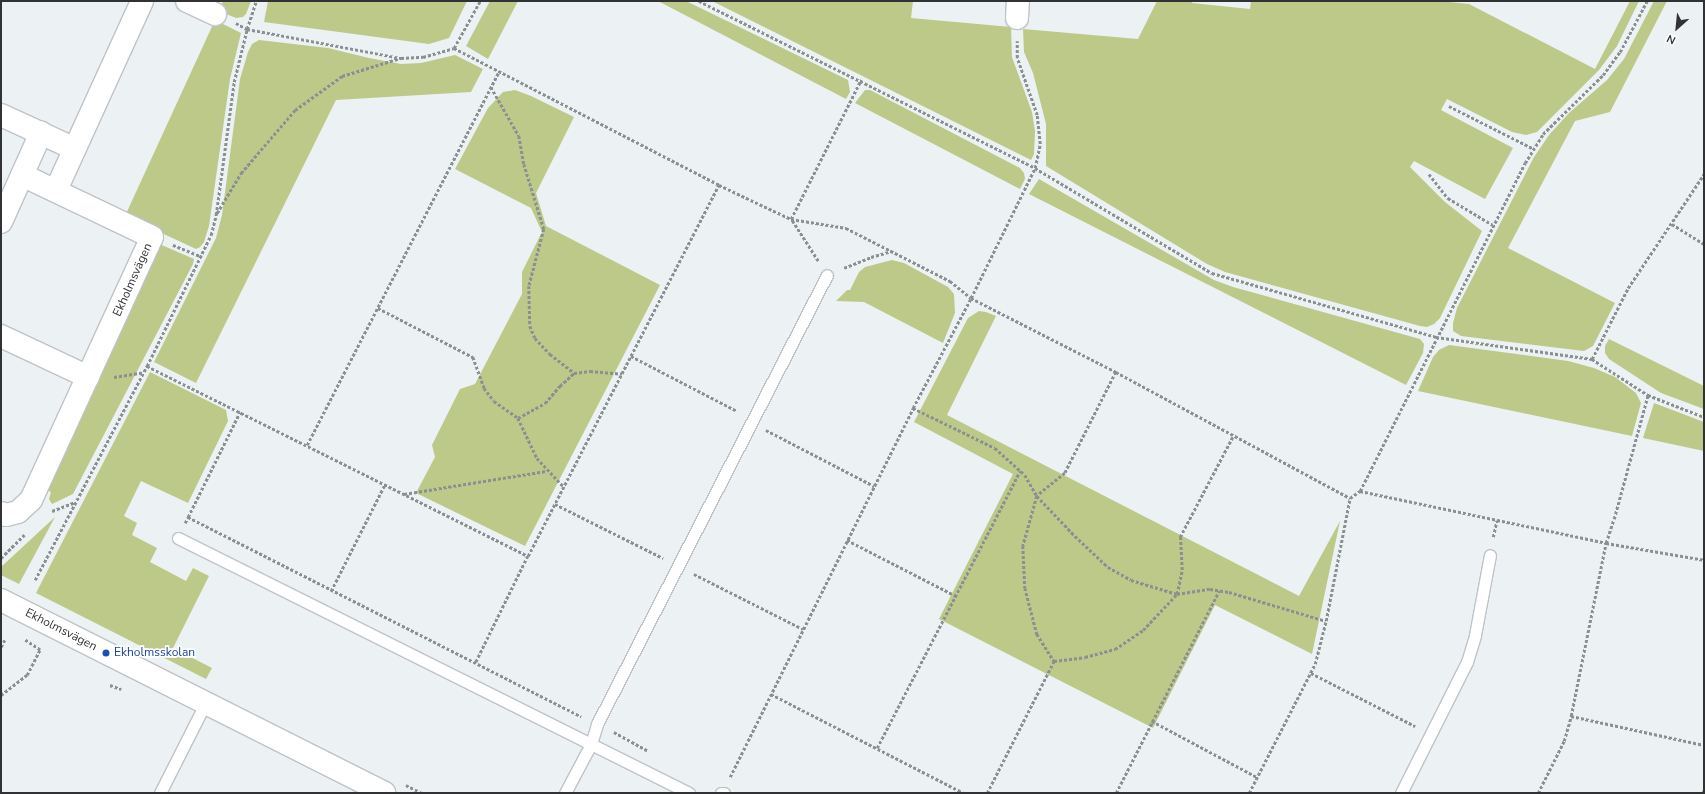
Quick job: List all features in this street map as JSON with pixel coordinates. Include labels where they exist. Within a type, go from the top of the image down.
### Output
[{"type":"street","points":[[56,190],[142,1]]},
{"type":"street","points":[[187,1],[215,14]]},
{"type":"street","points":[[1,115],[75,149]]},
{"type":"street","points":[[4,210],[41,133]]},
{"type":"street","name":"Ekholmsvägen","points":[[1,513],[6,515],[18,512],[31,500],[152,236],[22,175]]},
{"type":"street","points":[[1,336],[88,377]]},
{"type":"street","name":"Ekholmsvägen","points":[[1,600],[384,793]]},
{"type":"lane","points":[[565,793],[591,744],[597,724],[827,275]]},
{"type":"lane","points":[[178,538],[689,793]]},
{"type":"lane","points":[[1401,793],[1467,662],[1475,635],[1490,555]]},
{"type":"lane","points":[[160,793],[206,702]]},
{"type":"path","points":[[35,580],[147,366],[202,257],[211,235],[216,215],[234,82],[247,29],[256,1]]},
{"type":"path","points":[[454,48],[480,1]]},
{"type":"path","points":[[699,1],[861,80],[1035,168],[1212,274],[1436,337],[1592,359],[1648,395],[1704,417]]},
{"type":"path","points":[[1249,793],[1315,664],[1326,622],[1350,498],[1360,491],[1436,337],[1493,225],[1534,149],[1543,134],[1603,75],[1620,52],[1647,1]]},
{"type":"path","points":[[722,793],[913,408],[971,298],[1035,168],[1040,144],[1037,115],[1017,58],[1018,10]]},
{"type":"path","points":[[247,29],[401,58],[423,57],[454,48],[719,185],[791,219],[846,228],[892,251],[950,281],[971,298],[1116,372],[1350,498]]},
{"type":"path","points":[[216,215],[241,173],[295,110],[342,76],[401,58]]},
{"type":"path","points":[[307,445],[499,72]]},
{"type":"path","points":[[791,219],[861,80]]},
{"type":"path","points":[[492,87],[519,136],[524,164],[544,229],[529,286],[530,326],[535,338],[550,354],[574,373]]},
{"type":"path","points":[[1449,106],[1534,149]]},
{"type":"path","points":[[1429,174],[1448,198],[1493,225]]},
{"type":"path","points":[[1592,359],[1628,288],[1704,174]]},
{"type":"path","points":[[470,684],[475,664],[528,556],[719,185]]},
{"type":"path","points":[[791,219],[827,275],[871,257],[892,251]]},
{"type":"path","points":[[1672,224],[1704,244]]},
{"type":"path","points":[[152,236],[202,257]]},
{"type":"path","points":[[378,308],[473,357],[484,388],[494,401],[518,418],[537,458],[547,471],[564,487]]},
{"type":"path","points":[[147,366],[528,556]]},
{"type":"path","points":[[518,418],[545,403],[574,373],[590,371],[622,374]]},
{"type":"path","points":[[1054,661],[1037,634],[1025,588],[1023,546],[1037,496],[1065,473],[1116,372]]},
{"type":"path","points":[[1538,793],[1564,741],[1571,716],[1606,543],[1648,395]]},
{"type":"path","points":[[913,408],[994,448],[1025,475],[1037,496],[1075,536],[1108,567],[1131,580],[1177,594],[1210,589],[1219,590],[1326,622]]},
{"type":"path","points":[[178,538],[240,412]]},
{"type":"path","points":[[1054,661],[1085,657],[1115,649],[1142,630],[1177,594],[1182,570],[1180,537],[1233,436]]},
{"type":"path","points":[[404,494],[547,471]]},
{"type":"path","points":[[877,748],[1020,471]]},
{"type":"path","points":[[331,591],[385,484]]},
{"type":"path","points":[[1360,491],[1606,543],[1704,560]]},
{"type":"path","points":[[188,517],[475,664],[652,752]]},
{"type":"path","points":[[847,540],[956,596]]},
{"type":"path","points":[[1116,793],[1219,590]]},
{"type":"path","points":[[1,695],[27,676],[40,650],[20,637]]},
{"type":"path","points":[[1,647],[5,640]]},
{"type":"path","points":[[987,793],[1054,661]]},
{"type":"path","points":[[1311,672],[1430,734]]},
{"type":"path","points":[[771,694],[964,793]]},
{"type":"path","points":[[1571,716],[1704,745]]},
{"type":"path","points":[[1152,722],[1257,777]]},
{"type":"green space","points":[[223,1],[251,1],[246,14],[243,17],[236,18],[219,11]]},
{"type":"green space","points":[[268,1],[467,1],[449,38],[429,44],[264,22]]},
{"type":"green space","points":[[490,1],[518,1],[488,59],[466,46]]},
{"type":"green space","points":[[658,1],[686,1],[848,80],[850,92],[846,99]]},
{"type":"green space","points":[[712,1],[913,1],[911,18],[1011,27],[1012,57],[1032,112],[1035,131],[1034,154],[1031,160]]},
{"type":"green space","points":[[1157,1],[1192,1],[1192,3],[1250,9],[1251,1],[1439,1],[1469,4],[1595,69],[1630,1],[1639,1],[1617,46],[1599,70],[1537,132],[1526,135],[1512,132],[1447,99],[1441,110],[1513,148],[1485,199],[1414,161],[1410,167],[1445,202],[1482,231],[1440,318],[1434,324],[1427,327],[1225,272],[1207,264],[1046,166],[1046,124],[1033,73],[1024,52],[1023,29],[1138,39]]},
{"type":"green space","points":[[1654,1],[1667,1],[1610,112],[1575,121],[1508,248],[1615,303],[1593,346],[1584,351],[1461,336],[1453,331],[1453,323],[1457,308],[1534,157],[1549,135],[1569,113],[1607,80],[1624,59]]},
{"type":"green space","points":[[215,20],[241,33],[230,79],[209,226],[204,242],[196,249],[125,216]]},
{"type":"green space","points":[[259,40],[328,48],[401,64],[421,63],[455,55],[483,69],[471,92],[336,100],[196,383],[154,362],[216,238],[222,215],[240,79],[248,52],[252,44]]},
{"type":"green space","points":[[515,90],[531,96],[574,117],[536,193],[546,226],[660,285],[525,546],[416,493],[435,457],[432,445],[460,389],[475,384],[522,294],[522,272],[542,232],[531,208],[455,169],[488,108],[503,92]]},
{"type":"green space","points":[[865,90],[870,90],[1020,168],[1024,173],[1025,179],[1020,189],[855,103]]},
{"type":"green space","points":[[1039,179],[1214,280],[1233,287],[1420,339],[1424,344],[1423,353],[1406,385],[1029,194]]},
{"type":"green space","points":[[157,243],[194,259],[193,264],[73,494],[52,504],[49,499],[51,492],[44,489]]},
{"type":"green space","points":[[892,260],[904,263],[948,287],[954,294],[955,313],[943,343],[864,302],[836,301],[847,290],[850,290],[859,272],[865,267]]},
{"type":"green space","points":[[979,311],[996,316],[947,415],[1299,596],[1340,521],[1312,654],[1215,605],[1153,728],[939,619],[1013,474],[914,422],[968,318]]},
{"type":"green space","points":[[1609,339],[1704,386],[1704,409],[1661,393],[1609,359],[1605,353],[1605,346]]},
{"type":"green space","points":[[1449,345],[1568,361],[1594,368],[1615,377],[1636,393],[1641,403],[1632,436],[1418,391],[1433,357],[1439,350]]},
{"type":"green space","points":[[150,372],[226,410],[228,421],[188,503],[141,481],[124,516],[137,523],[132,535],[157,548],[150,562],[186,581],[193,568],[209,576],[173,648],[212,668],[206,679],[36,593]]},
{"type":"green space","points":[[1654,403],[1704,422],[1704,451],[1643,438]]},
{"type":"green space","points":[[55,517],[19,584],[1,575],[1,567]]},
{"type":"place","name":"Ekholmsskolan","points":[[106,653]]}]
